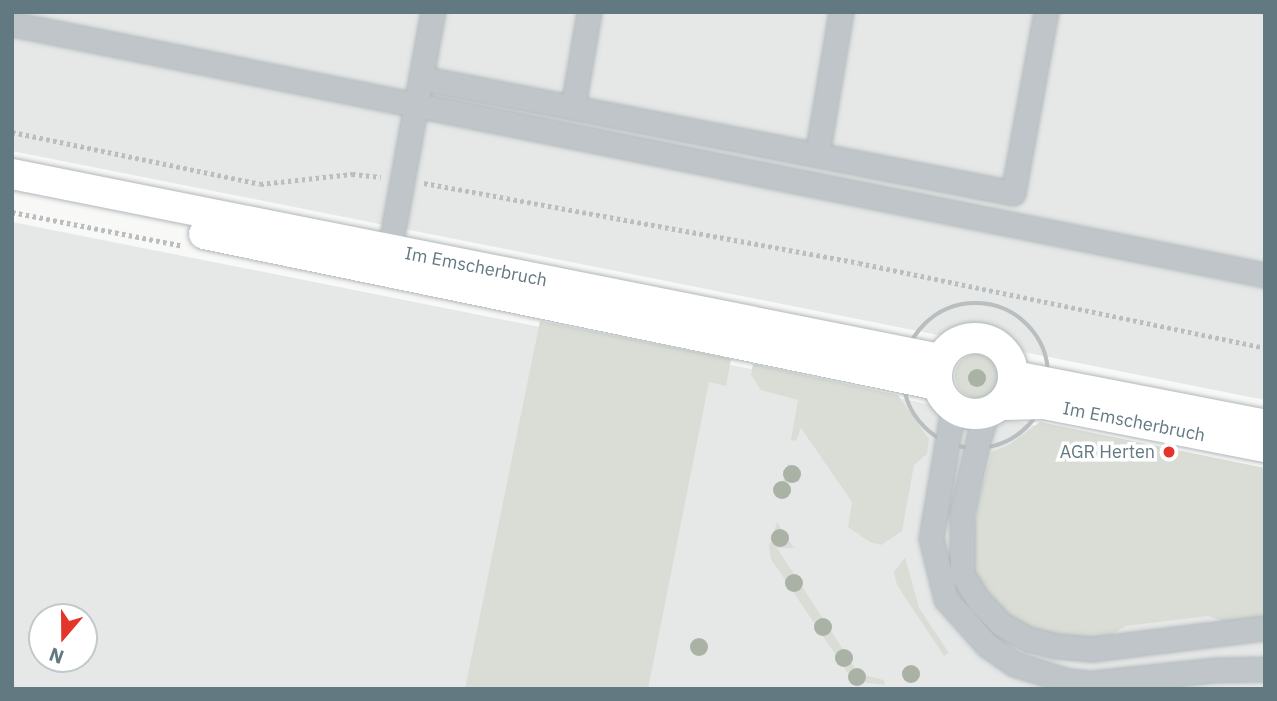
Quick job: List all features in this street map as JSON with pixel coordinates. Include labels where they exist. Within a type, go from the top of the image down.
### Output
[{"type":"main road","name":"Im Emscherbruch","points":[[12,174],[388,260],[905,365],[943,384],[972,415],[1046,393],[1265,425]]},
{"type":"main road","name":"Im Emscherbruch","points":[[12,194],[388,260]]},
{"type":"main road","points":[[943,384],[951,345],[967,338],[984,338],[1000,345],[1011,359],[1014,376],[1011,392],[995,409]]},
{"type":"main road","name":"Im Emscherbruch","points":[[1014,376],[1046,393],[1265,447]]},
{"type":"lane","points":[[388,260],[431,23],[417,26],[420,12]]},
{"type":"lane","points":[[573,106],[589,12]]},
{"type":"lane","points":[[817,155],[841,12]]},
{"type":"lane","points":[[421,78],[1013,193],[1046,12]]},
{"type":"lane","points":[[12,24],[1265,275]]},
{"type":"lane","points":[[943,384],[947,443],[931,538],[946,599],[973,633],[1014,664],[1068,681],[1126,685],[1216,670],[1265,669]]},
{"type":"lane","points":[[995,409],[976,449],[962,513],[962,574],[979,601],[1001,624],[1028,639],[1056,646],[1093,649],[1265,628]]},
{"type":"path","points":[[12,132],[260,184],[352,174],[403,179],[859,263],[1265,348]]},
{"type":"path","points":[[974,303],[991,305],[1008,310],[1035,333],[1044,348],[1046,393],[1035,419],[1009,441],[976,449],[947,443],[933,435],[911,410],[905,365],[914,337],[940,313],[974,303]]},
{"type":"shaded area","points":[[12,12],[1265,12],[1265,400],[12,151]]},
{"type":"shaded area","points":[[12,222],[1265,471],[1265,689],[12,689]]},
{"type":"shaded area","points":[[540,321],[731,359],[726,386],[709,382],[648,689],[465,689]]},
{"type":"shaded area","points":[[977,354],[992,361],[999,376],[992,391],[977,398],[962,391],[955,376],[962,361]]},
{"type":"shaded area","points":[[753,364],[898,395],[929,439],[927,454],[914,465],[902,531],[881,545],[870,542],[848,527],[852,502],[801,428],[796,441],[791,440],[798,400],[761,390],[751,375]]},
{"type":"shaded area","points":[[1040,422],[1265,468],[1265,620],[1231,624],[1208,616],[1126,626],[1103,640],[1039,632],[1005,615],[982,586],[973,568],[969,539],[974,537],[976,510],[992,452],[1010,444]]},
{"type":"shaded area","points":[[788,463],[800,478],[799,482],[788,481],[785,497],[781,499],[779,496]]},
{"type":"shaded area","points":[[777,522],[794,548],[777,548],[859,674],[884,680],[885,685],[861,682],[847,672],[771,559],[769,547]]},
{"type":"shaded area","points":[[905,557],[919,608],[949,653],[944,656],[897,585],[894,572]]},
{"type":"place","name":"AGR Herten","points":[[1169,452]]}]
